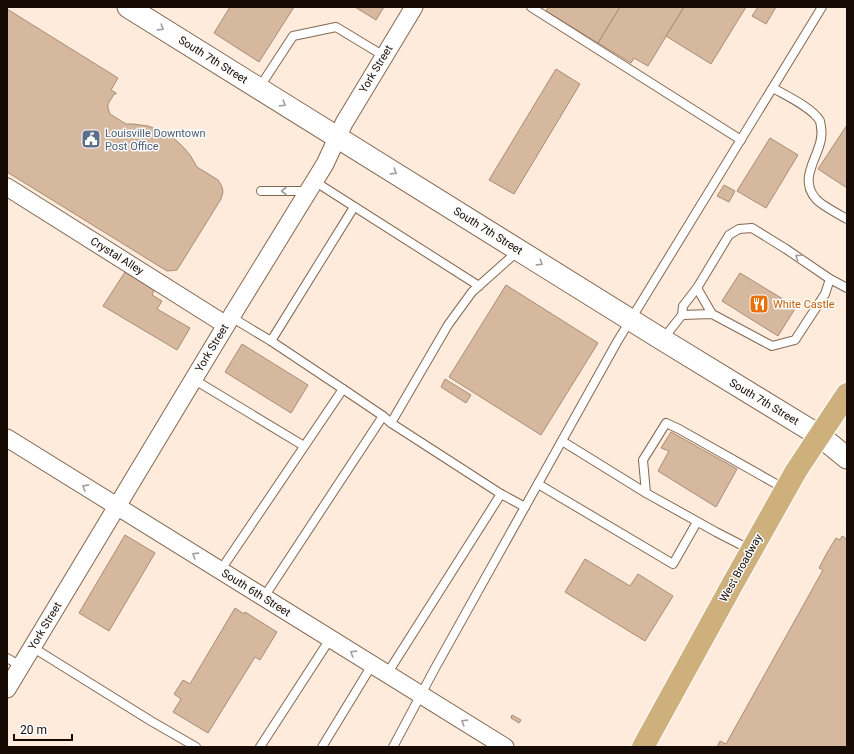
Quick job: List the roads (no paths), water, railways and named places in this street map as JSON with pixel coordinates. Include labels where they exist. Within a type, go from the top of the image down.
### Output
[{"type":"main road","name":"West Broadway","points":[[642,747],[796,471],[847,394]]},
{"type":"street","name":"South 7th Street","points":[[128,7],[820,436],[847,458]]},
{"type":"street","name":"York Street","points":[[7,688],[14,662],[32,647],[228,321],[325,164],[344,123],[414,7]]},
{"type":"street","name":"Crystal Alley","points":[[7,186],[228,321]]},
{"type":"street","name":"South 6th Street","points":[[7,438],[505,747]]},
{"type":"lane","points":[[531,7],[741,140]]},
{"type":"lane","points":[[393,747],[434,670],[631,320],[822,7]]},
{"type":"lane","points":[[259,88],[293,36],[336,27],[384,56]]},
{"type":"lane","points":[[772,88],[810,109],[820,121],[822,134],[818,149],[810,168],[809,188],[817,200],[847,219]]},
{"type":"lane","points":[[261,191],[311,186],[354,207],[479,286]]},
{"type":"lane","points":[[271,341],[354,207]]},
{"type":"lane","points":[[663,340],[682,315],[683,306],[697,288],[729,235],[739,229],[752,228],[830,279],[847,288]]},
{"type":"lane","points":[[391,423],[448,325],[472,292],[519,250]]},
{"type":"lane","points":[[682,315],[712,314],[772,346],[794,340],[825,294],[830,279]]},
{"type":"lane","points":[[697,288],[712,314]]},
{"type":"lane","points":[[228,321],[271,341],[383,416],[391,423],[501,494],[525,507]]},
{"type":"lane","points":[[193,380],[304,446]]},
{"type":"lane","points":[[220,571],[343,389]]},
{"type":"lane","points":[[264,597],[383,416]]},
{"type":"lane","points":[[646,493],[643,460],[666,423],[686,432],[786,490]]},
{"type":"lane","points":[[562,441],[646,493],[697,522],[752,550]]},
{"type":"lane","points":[[538,484],[673,564],[697,522]]},
{"type":"lane","points":[[387,674],[501,494]]},
{"type":"lane","points":[[260,747],[330,639]]},
{"type":"lane","points":[[32,647],[151,721],[196,747]]},
{"type":"lane","points":[[322,747],[372,664]]},
{"type":"place","name":"Louisville Downtown Post Office","points":[[91,139]]},
{"type":"place","name":"White Castle","points":[[759,304]]}]
